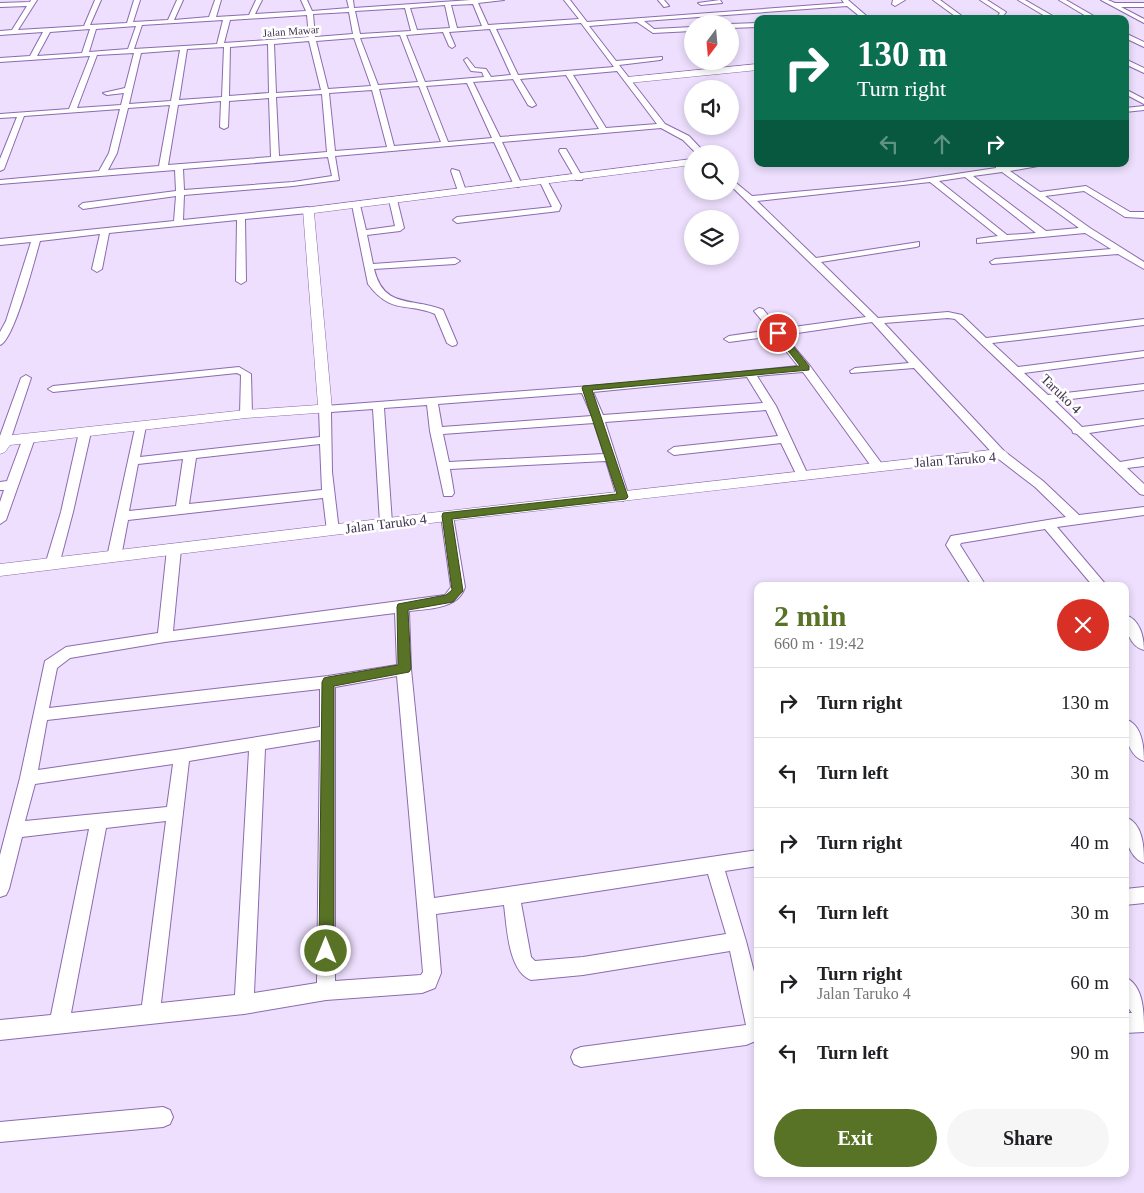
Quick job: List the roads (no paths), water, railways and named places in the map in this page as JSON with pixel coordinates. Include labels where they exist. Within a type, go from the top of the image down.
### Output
[{"type":"street","points":[[0,4],[3,0]]},
{"type":"street","points":[[84,55],[98,0]]},
{"type":"street","points":[[129,25],[137,0]]},
{"type":"street","points":[[170,23],[172,14],[180,0]]},
{"type":"street","points":[[212,19],[218,0]]},
{"type":"street","points":[[252,17],[253,10],[259,0]]},
{"type":"street","points":[[83,206],[180,193],[331,180],[337,176],[331,154],[325,91],[312,39],[310,13],[304,0]]},
{"type":"street","points":[[350,0],[357,36],[373,88],[378,96],[391,149]]},
{"type":"street","points":[[0,33],[352,10],[391,3],[407,6],[433,2],[448,4],[501,0]]},
{"type":"street","points":[[567,0],[662,126],[686,138],[693,145]]},
{"type":"street","points":[[661,0],[666,6]]},
{"type":"street","points":[[799,0],[814,13]]},
{"type":"street","points":[[896,4],[895,1],[902,0]]},
{"type":"street","points":[[936,0],[957,15]]},
{"type":"street","points":[[982,0],[1004,13],[1001,15]]},
{"type":"street","points":[[1021,0],[1048,15]]},
{"type":"street","points":[[1062,0],[1089,15]]},
{"type":"street","points":[[1104,0],[1144,21]]},
{"type":"street","points":[[475,1],[532,105]]},
{"type":"street","points":[[0,4],[33,2]]},
{"type":"street","points":[[13,33],[33,2]]},
{"type":"street","points":[[700,2],[720,2]]},
{"type":"street","points":[[700,2],[710,13]]},
{"type":"street","points":[[847,2],[862,15]]},
{"type":"street","name":"Jalan Mawar","points":[[2,62],[32,58],[489,28],[519,23],[637,19],[750,8],[808,8],[847,2]]},
{"type":"street","points":[[448,4],[454,30]]},
{"type":"street","points":[[1113,5],[1144,5]]},
{"type":"street","points":[[407,6],[414,32]]},
{"type":"street","points":[[1014,7],[1031,6]]},
{"type":"street","points":[[997,8],[1005,8]]},
{"type":"street","points":[[1133,16],[1144,16]]},
{"type":"street","points":[[224,127],[224,45],[227,18]]},
{"type":"street","points":[[637,19],[653,31],[684,29]]},
{"type":"street","points":[[32,58],[48,30],[57,21]]},
{"type":"street","points":[[102,174],[113,153],[129,90],[139,25]]},
{"type":"street","points":[[739,26],[754,25]]},
{"type":"street","points":[[445,30],[452,46]]},
{"type":"street","points":[[403,34],[445,144]]},
{"type":"street","points":[[1129,37],[1143,44]]},
{"type":"street","points":[[271,42],[275,160]]},
{"type":"street","points":[[1129,45],[1143,44]]},
{"type":"street","points":[[163,169],[176,103],[184,48]]},
{"type":"street","points":[[72,111],[94,54]]},
{"type":"street","points":[[0,116],[124,108],[568,72],[660,58]]},
{"type":"street","points":[[467,60],[474,70],[484,70],[488,78]]},
{"type":"street","points":[[1129,63],[1144,71]]},
{"type":"street","points":[[628,80],[754,67]]},
{"type":"street","points":[[568,72],[604,131]]},
{"type":"street","points":[[469,80],[518,185]]},
{"type":"street","points":[[107,92],[129,90]]},
{"type":"street","points":[[1129,94],[1144,102]]},
{"type":"street","points":[[1129,110],[1144,108]]},
{"type":"street","points":[[0,169],[21,115]]},
{"type":"street","points":[[0,182],[662,126]]},
{"type":"street","points":[[563,151],[579,178]]},
{"type":"street","points":[[0,242],[356,205],[684,163]]},
{"type":"street","points":[[751,199],[932,180],[966,175],[995,167]]},
{"type":"street","points":[[1000,167],[1087,230],[1144,266]]},
{"type":"street","points":[[178,168],[180,193],[178,224]]},
{"type":"street","points":[[455,172],[462,191]]},
{"type":"street","points":[[966,175],[1044,234]]},
{"type":"street","points":[[932,180],[1005,238]]},
{"type":"street","points":[[456,220],[556,208],[557,206],[544,182]]},
{"type":"street","points":[[739,188],[875,320],[1000,454]]},
{"type":"street","points":[[1040,194],[1086,188],[1128,215],[1144,215]]},
{"type":"street","points":[[362,233],[400,228],[393,200]]},
{"type":"street","points":[[356,205],[374,284],[389,299],[401,305],[432,309],[439,312],[452,343]]},
{"type":"street","points":[[308,210],[325,409],[326,472],[333,530]]},
{"type":"street","points":[[241,217],[241,281]]},
{"type":"street","points":[[980,241],[1087,230]]},
{"type":"street","points":[[98,269],[105,232]]},
{"type":"street","points":[[0,342],[11,321],[36,239]]},
{"type":"street","points":[[813,261],[916,244]]},
{"type":"street","points":[[994,262],[1119,251]]},
{"type":"street","points":[[369,267],[455,262]]},
{"type":"street","points":[[759,312],[806,368],[878,467]]},
{"type":"street","name":"Taruko 4","points":[[875,320],[948,314],[958,317],[1144,491]]},
{"type":"street","points":[[729,339],[875,320]]},
{"type":"street","points":[[983,341],[1144,322]]},
{"type":"street","points":[[1015,371],[1144,354]]},
{"type":"street","points":[[855,371],[916,365]]},
{"type":"street","points":[[1,444],[29,438],[246,414],[432,401],[806,368]]},
{"type":"street","points":[[52,389],[239,370],[246,374],[246,414]]},
{"type":"street","points":[[750,374],[770,406],[802,475]]},
{"type":"street","points":[[1,444],[26,378]]},
{"type":"street","points":[[1045,399],[1144,386]]},
{"type":"street","points":[[586,388],[623,497]]},
{"type":"street","points":[[432,401],[436,432],[445,466],[448,493]]},
{"type":"street","points":[[378,405],[386,523]]},
{"type":"street","points":[[436,432],[770,406]]},
{"type":"street","points":[[1078,431],[1144,422]]},
{"type":"street","points":[[114,557],[124,516],[140,426]]},
{"type":"street","points":[[52,565],[67,512],[85,432]]},
{"type":"street","points":[[0,520],[6,485],[29,438]]},
{"type":"street","points":[[674,450],[784,439]]},
{"type":"street","points":[[134,461],[326,440]]},
{"type":"street","name":"Jalan Taruko 4","points":[[0,570],[386,523],[1000,454],[1039,484],[1076,520]]},
{"type":"street","points":[[182,509],[190,456]]},
{"type":"street","points":[[445,466],[610,457]]},
{"type":"street","points":[[1117,466],[1144,462]]},
{"type":"street","points":[[124,516],[329,493]]},
{"type":"street","points":[[976,582],[953,545],[954,541],[959,538],[1144,511]]},
{"type":"street","points":[[0,889],[28,778],[50,665],[60,656],[66,653],[165,637],[402,607],[449,599],[457,591],[447,516]]},
{"type":"street","points":[[1048,525],[1097,582]]},
{"type":"street","points":[[165,637],[174,549]]},
{"type":"street","points":[[0,1030],[150,1016],[326,991],[422,984],[428,980],[432,973],[404,669],[402,607]]},
{"type":"street","points":[[1129,625],[1144,645]]},
{"type":"street","points":[[41,715],[328,682],[404,669]]},
{"type":"street","points":[[326,991],[328,682]]},
{"type":"street","points":[[1129,731],[1144,754]]},
{"type":"street","points":[[28,778],[182,756],[327,732]]},
{"type":"street","points":[[244,1004],[256,744]]},
{"type":"street","points":[[150,1016],[182,756]]},
{"type":"street","points":[[14,830],[176,813]]},
{"type":"street","points":[[60,1025],[99,821]]},
{"type":"street","points":[[1129,831],[1144,855]]},
{"type":"street","points":[[427,907],[754,859]]},
{"type":"street","points":[[714,865],[737,941],[754,1013]]},
{"type":"street","points":[[1129,897],[1144,895]]},
{"type":"street","points":[[511,896],[522,958],[531,971],[537,972],[583,966],[737,941]]},
{"type":"street","points":[[1129,992],[1144,1014]]},
{"type":"street","points":[[1129,1023],[1144,1022]]},
{"type":"street","points":[[581,1057],[754,1032]]},
{"type":"street","points":[[0,1132],[163,1116]]}]
